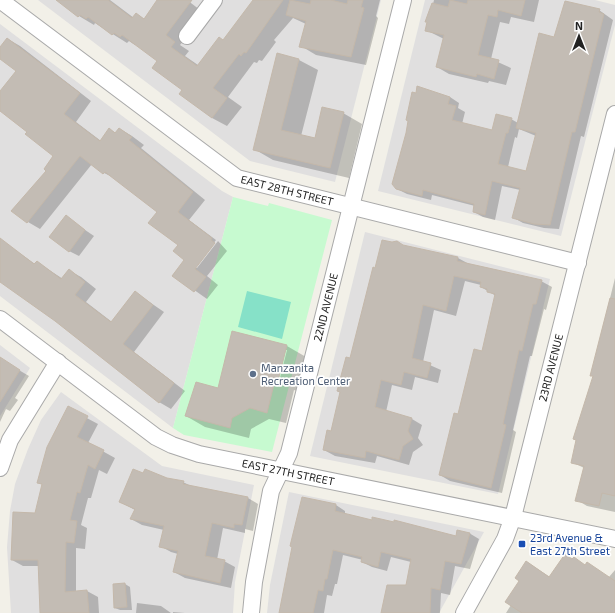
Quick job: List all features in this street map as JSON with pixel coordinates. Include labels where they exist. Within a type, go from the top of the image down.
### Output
[{"type":"street","name":"EAST 28TH STREET","points":[[0,0],[237,178],[352,208],[578,263]]},
{"type":"street","points":[[187,36],[214,0]]},
{"type":"street","name":"22ND AVENUE","points":[[251,613],[254,582],[271,491],[289,453],[352,208],[403,0]]},
{"type":"street","name":"23RD AVENUE","points":[[464,613],[505,539],[513,517],[615,114]]},
{"type":"street","name":"EAST 27TH STREET","points":[[0,319],[156,437],[172,446],[198,454],[615,539]]},
{"type":"street","points":[[0,468],[10,440],[58,362]]},
{"type":"shaded area","points":[[38,0],[381,0],[335,182],[250,161]]},
{"type":"shaded area","points":[[425,0],[595,0],[615,5],[615,25],[561,236],[378,191]]},
{"type":"shaded area","points":[[0,24],[222,191],[233,197],[173,428],[0,296]]},
{"type":"shaded area","points":[[365,232],[550,279],[498,494],[310,456]]},
{"type":"shaded area","points":[[0,345],[30,368],[0,416]]},
{"type":"shaded area","points":[[61,392],[162,466],[254,485],[235,582],[233,613],[11,613],[7,547],[10,511],[15,484],[41,420]]},
{"type":"shaded area","points":[[289,492],[484,532],[439,613],[267,613],[270,585]]},
{"type":"green space","points":[[233,197],[268,206],[269,203],[332,220],[272,452],[184,435],[173,428]]},
{"type":"green space","points":[[247,291],[291,302],[282,339],[238,327]]},
{"type":"building","points":[[56,0],[108,0],[132,18],[136,13],[144,19],[157,0],[192,0],[166,35],[175,42],[171,47],[197,66],[219,37],[223,40],[253,0],[283,0],[246,53],[244,52],[241,56],[239,54],[213,88],[227,98],[212,118],[179,94],[182,90],[152,68],[157,61],[122,35],[120,37],[114,33],[112,35],[88,17],[86,19],[80,15],[78,17]]},
{"type":"building","points":[[290,0],[310,4],[311,0],[331,0],[347,4],[348,0],[363,0],[361,7],[364,8],[351,57],[299,47],[306,21],[286,15]]},
{"type":"building","points":[[450,0],[467,4],[468,0],[525,0],[521,16],[498,10],[497,17],[488,15],[478,55],[499,60],[494,79],[477,74],[476,77],[436,67],[444,35],[425,31],[427,22],[425,22],[432,3],[448,7]]},
{"type":"building","points":[[565,1],[600,9],[599,12],[604,14],[575,132],[572,132],[550,225],[534,224],[512,218],[520,188],[492,181],[485,215],[473,212],[474,204],[423,190],[422,196],[396,189],[392,184],[406,133],[408,121],[406,120],[412,92],[416,93],[417,86],[450,97],[448,104],[456,106],[452,120],[492,130],[496,114],[512,118],[508,133],[506,133],[498,164],[526,171],[536,133],[516,128],[539,33],[554,37]]},
{"type":"building","points":[[7,38],[80,93],[64,114],[100,141],[109,128],[115,133],[119,128],[132,137],[129,140],[193,192],[178,212],[212,238],[211,240],[215,243],[195,269],[206,277],[194,292],[172,276],[184,260],[173,251],[178,245],[148,223],[157,212],[105,172],[103,174],[80,156],[27,223],[11,211],[46,171],[44,169],[53,156],[25,134],[27,132],[0,111],[0,91],[16,71],[0,59],[0,47]]},
{"type":"building","points":[[277,53],[299,59],[281,130],[315,138],[322,107],[344,112],[330,168],[253,150]]},
{"type":"building","points":[[66,215],[85,230],[69,252],[49,237]]},
{"type":"building","points":[[0,238],[34,264],[37,261],[61,279],[69,269],[85,282],[75,295],[111,322],[135,291],[153,305],[123,344],[174,383],[159,403],[55,321],[0,282]]},
{"type":"building","points":[[382,240],[392,242],[397,241],[403,245],[458,257],[457,261],[542,280],[536,304],[533,304],[522,351],[519,350],[503,424],[506,425],[491,488],[439,475],[454,413],[458,414],[474,349],[482,351],[495,294],[487,292],[487,289],[480,287],[481,282],[454,276],[446,311],[423,305],[412,358],[431,363],[427,378],[404,372],[401,385],[381,380],[375,407],[412,418],[408,431],[413,439],[403,446],[399,460],[366,451],[365,458],[323,450],[327,430],[331,431],[340,392],[337,391],[346,357],[350,358],[373,267],[375,268]]},
{"type":"building","points":[[610,298],[615,299],[615,496],[602,493],[599,506],[575,501],[584,466],[571,463],[576,440],[573,439],[593,376],[590,376]]},
{"type":"building","name":"Manzanita Recreation Center","points":[[232,331],[287,345],[278,381],[275,380],[267,413],[250,408],[232,418],[230,428],[185,416],[196,382],[218,388]]},
{"type":"building","points":[[0,357],[20,370],[0,402]]},
{"type":"building","points":[[68,406],[88,416],[77,437],[104,450],[95,469],[88,465],[80,493],[77,492],[70,520],[77,521],[74,543],[66,542],[65,592],[87,590],[89,613],[40,613],[38,560],[11,560],[13,512],[35,513],[42,484],[37,483],[47,447]]},
{"type":"building","points":[[133,469],[143,473],[145,469],[167,478],[184,481],[183,484],[248,497],[242,525],[234,524],[234,528],[212,523],[205,556],[225,560],[220,583],[173,572],[178,551],[159,547],[164,526],[130,519],[135,509],[119,502]]},
{"type":"building","points":[[302,497],[336,504],[335,511],[372,520],[372,517],[394,522],[394,520],[456,536],[457,530],[470,533],[461,564],[445,561],[440,590],[431,588],[430,613],[381,613],[387,585],[406,585],[411,559],[381,552],[378,567],[361,562],[362,557],[333,550],[327,579],[325,579],[323,591],[318,590],[313,613],[279,613],[292,547],[290,546]]},
{"type":"building","points":[[565,554],[572,559],[574,557],[585,565],[587,562],[615,581],[615,613],[522,613],[505,602],[519,581],[515,578],[526,561],[549,577]]},
{"type":"building","points":[[125,583],[127,607],[114,608],[113,584]]},
{"type":"place","name":"Manzanita Recreation Center","points":[[253,374]]},
{"type":"place","name":"23rd Avenue & East 27th Street","points":[[522,544]]}]
